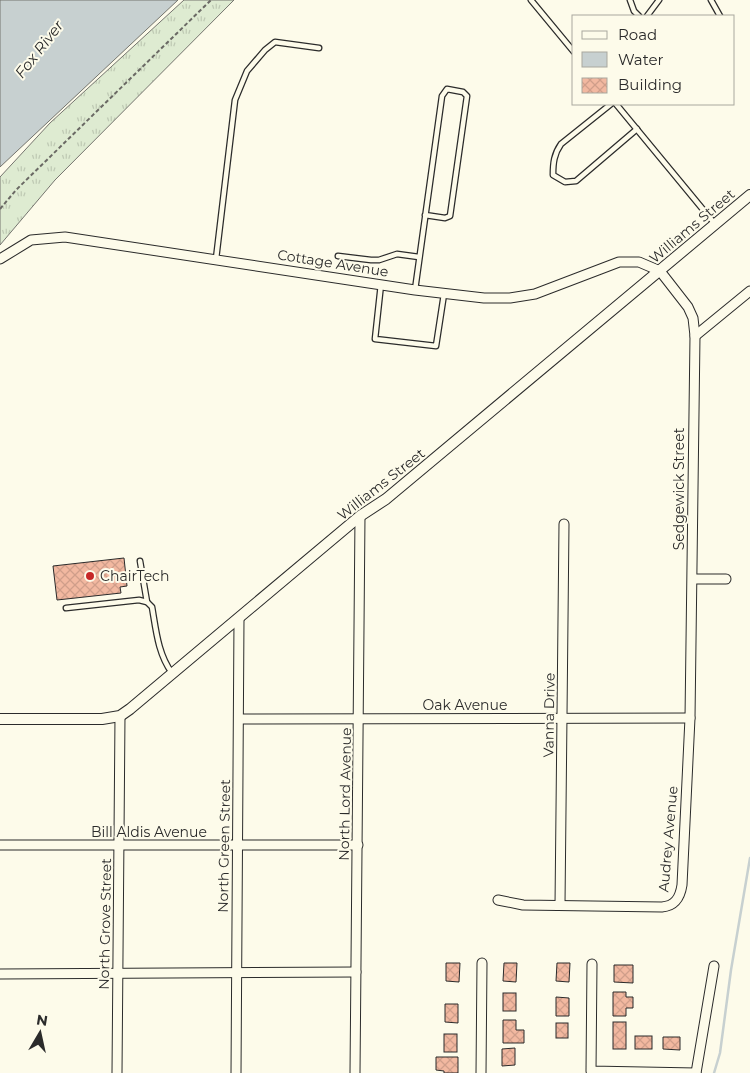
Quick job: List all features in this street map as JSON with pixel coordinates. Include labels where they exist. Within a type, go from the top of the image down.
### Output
[{"type":"street","name":"Williams Street","points":[[0,719],[96,719],[120,716],[130,710],[360,516],[386,499],[750,195]]},
{"type":"street","name":"Cottage Avenue","points":[[0,259],[32,240],[65,237],[415,290],[501,298],[535,294],[619,262],[639,262],[660,271]]},
{"type":"street","name":"Sedgewick Street","points":[[660,271],[690,309],[694,322],[695,336],[690,718]]},
{"type":"street","points":[[695,336],[750,291]]},
{"type":"street","name":"North Lord Avenue","points":[[355,1073],[360,516]]},
{"type":"street","name":"Vanna Drive","points":[[560,906],[564,524]]},
{"type":"street","points":[[692,579],[726,579]]},
{"type":"street","name":"North Green Street","points":[[236,1073],[239,619]]},
{"type":"street","name":"North Grove Street","points":[[117,1073],[120,716]]},
{"type":"street","name":"Oak Avenue","points":[[239,719],[690,718]]},
{"type":"street","name":"Audrey Avenue","points":[[498,900],[523,905],[665,907],[678,900],[682,885],[690,718]]},
{"type":"street","name":"Bill Aldis Avenue","points":[[0,845],[358,845]]},
{"type":"street","points":[[481,1073],[482,963]]},
{"type":"street","points":[[592,964],[591,1071],[696,1073],[714,966]]},
{"type":"street","points":[[0,974],[356,972]]},
{"type":"lane","points":[[531,0],[572,50]]},
{"type":"lane","points":[[630,0],[634,11],[638,15]]},
{"type":"lane","points":[[648,15],[659,0]]},
{"type":"lane","points":[[711,0],[719,15]]},
{"type":"lane","points":[[216,259],[235,100],[247,70],[274,42],[319,48]]},
{"type":"lane","points":[[415,290],[419,257],[425,215],[442,96],[447,89],[463,92],[467,96],[450,216],[445,218],[425,215]]},
{"type":"lane","points":[[610,105],[561,144],[554,157],[553,175],[565,182],[576,181],[637,129]]},
{"type":"lane","points":[[617,105],[716,225]]},
{"type":"lane","points":[[338,256],[371,260],[379,260],[397,254],[419,257]]},
{"type":"lane","points":[[381,284],[375,339],[436,346],[444,294]]},
{"type":"lane","points":[[140,561],[147,602]]},
{"type":"lane","points":[[66,608],[139,600],[147,602],[152,607],[165,664],[173,674]]},
{"type":"path","points":[[0,209],[16,190],[211,0]]},
{"type":"green space","points":[[184,0],[234,0],[55,180],[0,245],[0,177],[50,123]]},
{"type":"water","name":"Fox River","points":[[0,0],[178,0],[0,167]]},
{"type":"building","name":"ChairTech","points":[[124,558],[127,586],[120,587],[121,593],[57,600],[53,566]]},
{"type":"building","points":[[446,963],[460,963],[459,982],[446,981]]},
{"type":"building","points":[[504,963],[517,963],[516,982],[503,981]]},
{"type":"building","points":[[557,963],[570,963],[569,982],[556,981]]},
{"type":"building","points":[[614,965],[633,965],[633,983],[614,982]]},
{"type":"building","points":[[613,992],[626,992],[626,997],[633,997],[633,1008],[626,1008],[626,1016],[613,1016]]},
{"type":"building","points":[[503,993],[516,993],[516,1011],[503,1011]]},
{"type":"building","points":[[556,997],[569,998],[569,1016],[556,1016]]},
{"type":"building","points":[[445,1004],[458,1004],[458,1023],[445,1022]]},
{"type":"building","points":[[503,1020],[516,1020],[516,1030],[524,1030],[524,1043],[503,1043]]},
{"type":"building","points":[[613,1022],[626,1022],[626,1049],[613,1049]]},
{"type":"building","points":[[556,1023],[568,1023],[568,1038],[556,1038]]},
{"type":"building","points":[[444,1034],[457,1034],[457,1052],[444,1052]]},
{"type":"building","points":[[635,1036],[652,1036],[652,1049],[635,1049]]},
{"type":"building","points":[[663,1037],[680,1037],[680,1050],[663,1049]]},
{"type":"building","points":[[515,1048],[515,1065],[502,1066],[502,1049]]},
{"type":"building","points":[[436,1057],[458,1057],[458,1073],[444,1073],[444,1071],[436,1070]]},
{"type":"waterway","points":[[714,1073],[720,1053],[731,970],[750,858]]},
{"type":"place","name":"ChairTech","points":[[90,576]]}]
